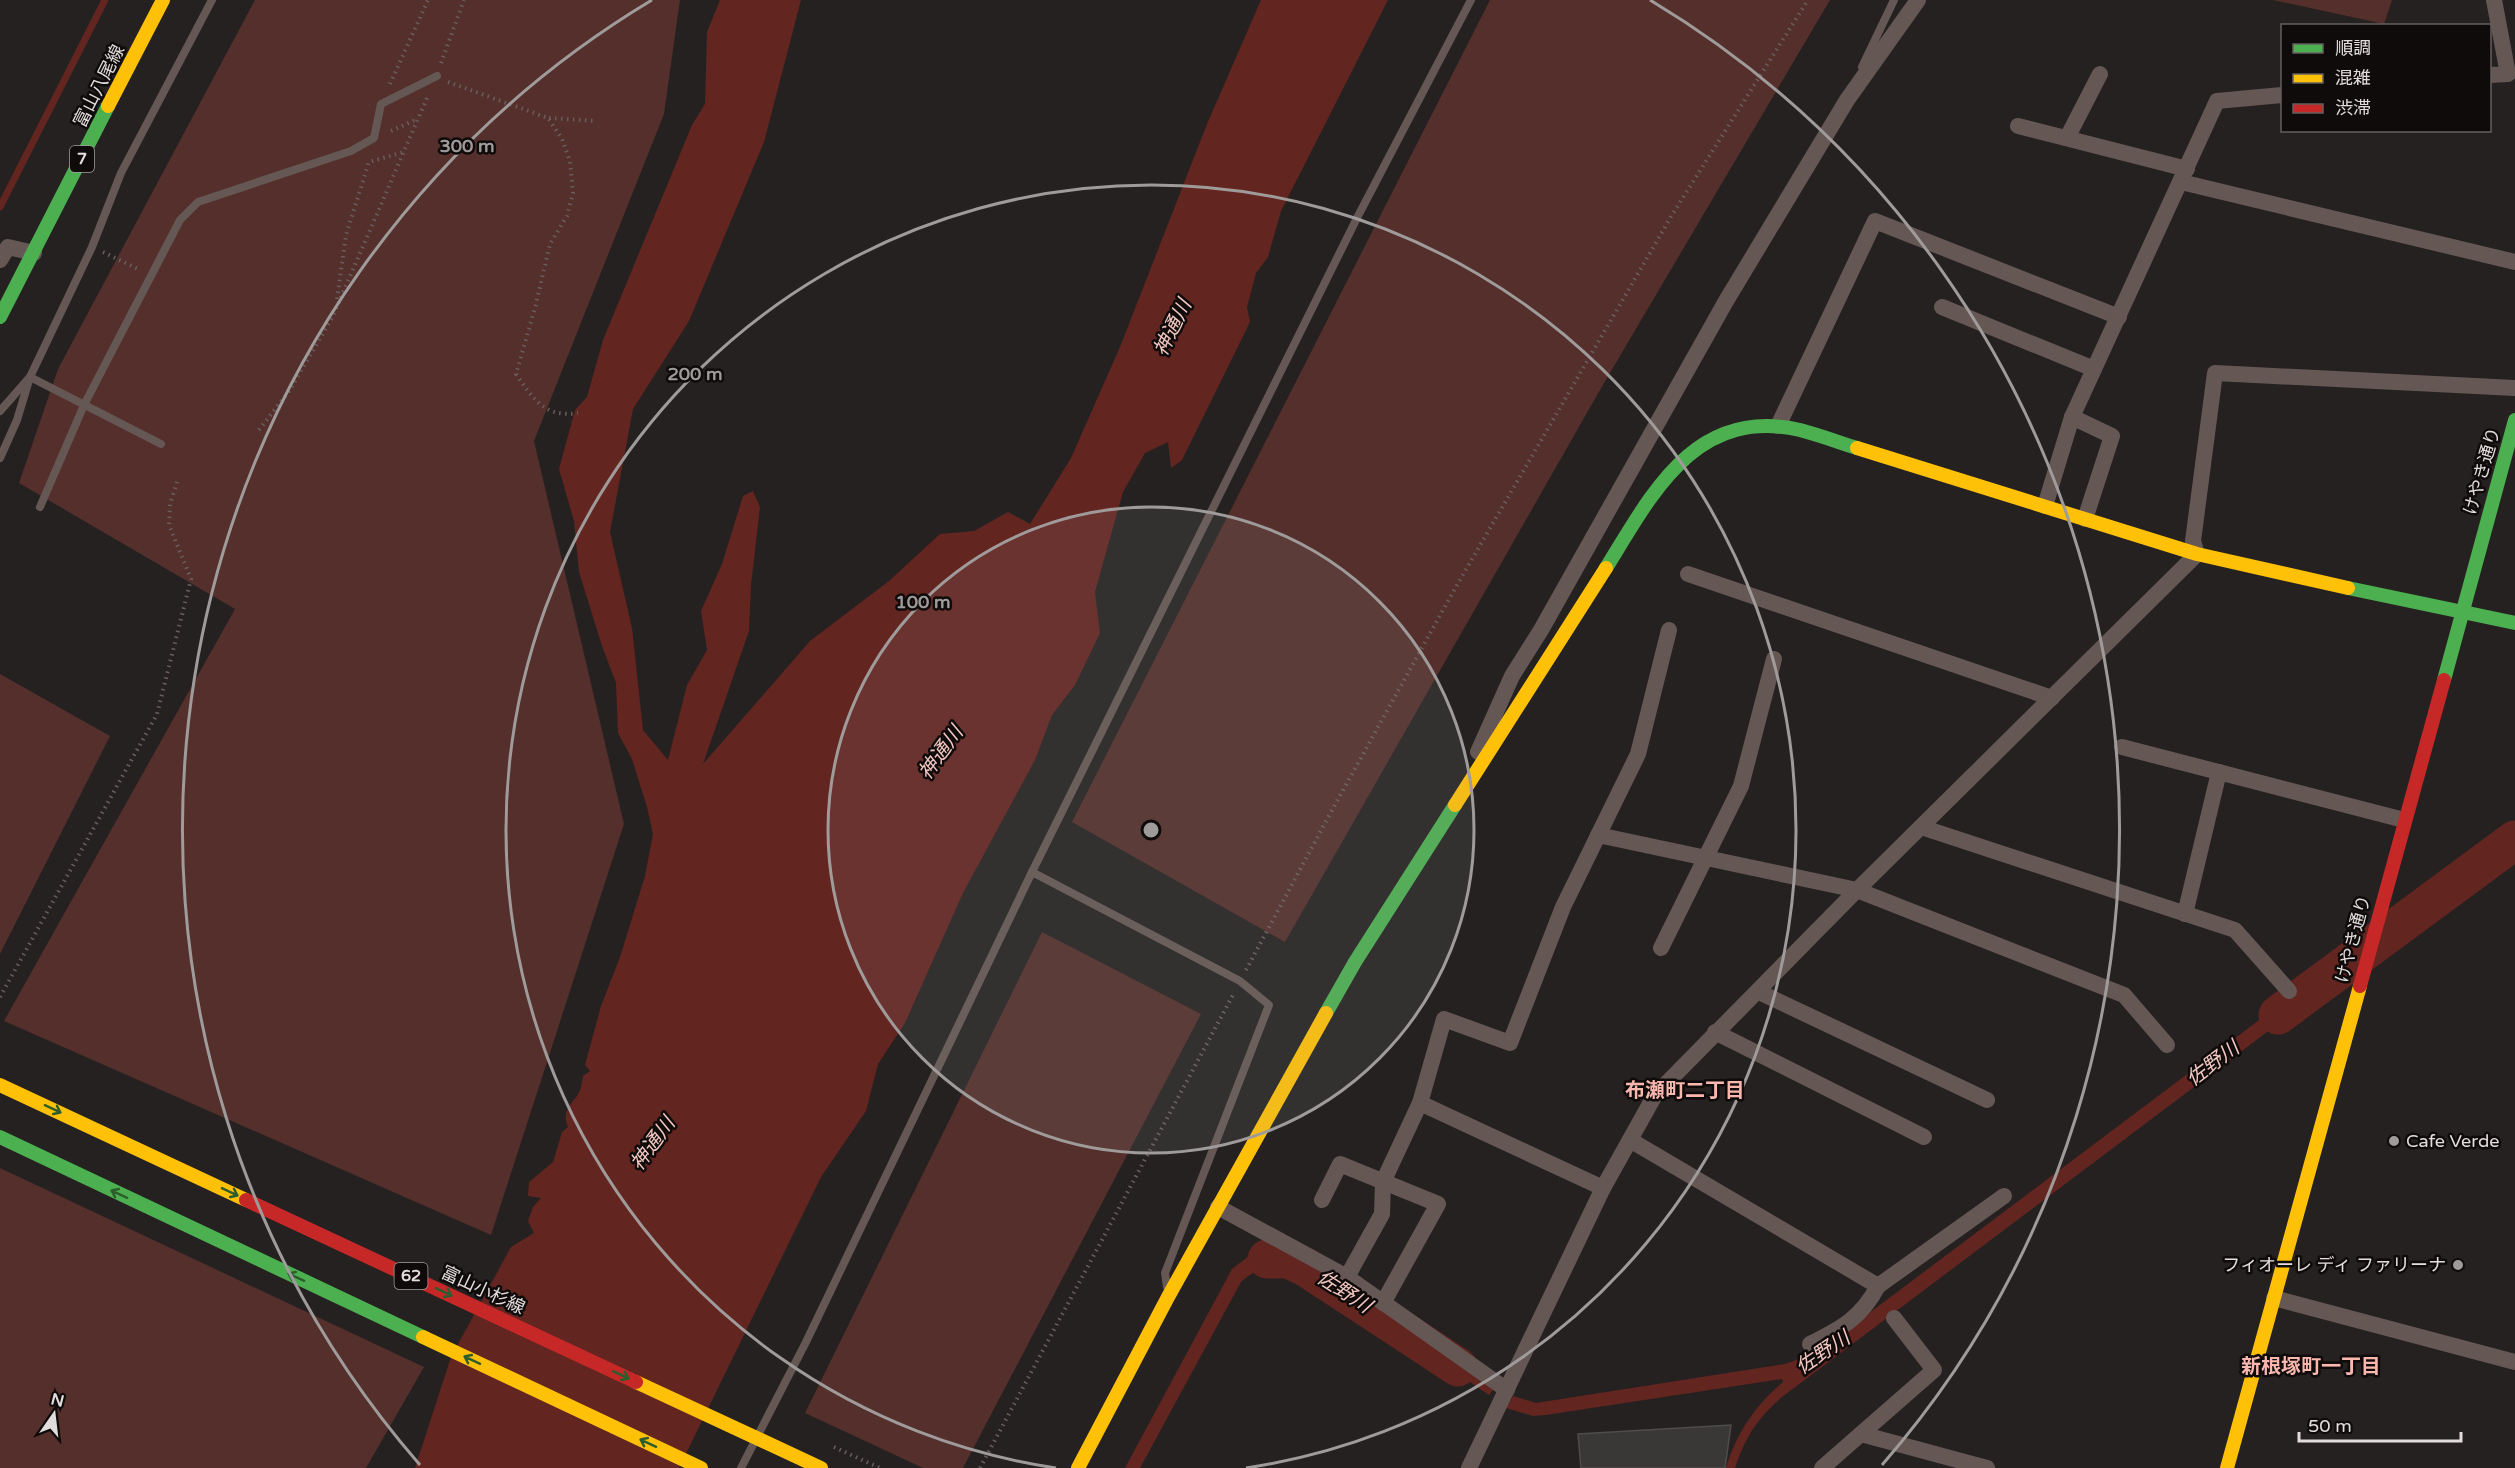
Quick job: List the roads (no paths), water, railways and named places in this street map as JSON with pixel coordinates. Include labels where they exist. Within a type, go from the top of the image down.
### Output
[{"type":"street","name":"富山八尾線","points":[[0,317],[162,0]]},
{"type":"street","points":[[1457,800],[1512,676],[1541,630],[1726,301],[1847,100],[1918,0]]},
{"type":"street","points":[[2491,75],[2508,74],[2494,0]]},
{"type":"street","points":[[2067,138],[2100,75]]},
{"type":"street","points":[[2045,506],[2072,417],[2217,101],[2281,95]]},
{"type":"street","points":[[2018,126],[2067,138],[2184,175],[2515,262]]},
{"type":"street","points":[[1778,426],[1875,221],[2119,316]]},
{"type":"street","points":[[0,260],[8,247],[34,254]]},
{"type":"street","points":[[1942,307],[2094,369]]},
{"type":"street","points":[[2197,554],[2193,541],[2215,373],[2515,388]]},
{"type":"street","points":[[2072,417],[2112,436],[2085,519]]},
{"type":"street","name":"けやき通り","points":[[2227,1468],[2515,420]]},
{"type":"street","points":[[1078,1468],[1168,1297],[1355,962],[1659,484],[1689,453],[1711,439],[1732,430],[1754,426],[1778,426],[1799,430],[2197,554],[2461,614],[2515,623]]},
{"type":"street","points":[[1472,1466],[1603,1188],[1655,1095],[1857,890],[2197,554]]},
{"type":"street","points":[[1688,574],[2052,698]]},
{"type":"street","points":[[1347,1277],[1382,1214],[1383,1182],[1420,1103],[1444,1019],[1510,1043],[1563,907],[1638,754],[1669,630]]},
{"type":"street","points":[[1661,948],[1741,786],[1774,659]]},
{"type":"street","points":[[2122,747],[2404,820]]},
{"type":"street","points":[[2185,914],[2219,772]]},
{"type":"street","points":[[1921,827],[2235,930],[2289,991]]},
{"type":"street","points":[[1598,835],[1857,890],[2124,995],[2167,1046]]},
{"type":"street","points":[[1759,992],[1987,1100]]},
{"type":"street","points":[[1715,1032],[1924,1137]]},
{"type":"street","name":"富山小杉線","points":[[0,1084],[821,1468]]},
{"type":"street","points":[[1420,1103],[1603,1188]]},
{"type":"street","points":[[0,1137],[701,1468]]},
{"type":"street","points":[[1630,1140],[1878,1286]]},
{"type":"street","points":[[1322,1200],[1340,1164],[1438,1204],[1383,1303]]},
{"type":"street","points":[[1810,1344],[1847,1326],[1870,1302],[1878,1286],[2004,1196]]},
{"type":"street","points":[[1218,1207],[1347,1277],[1507,1390]]},
{"type":"street","points":[[2274,1298],[2515,1362]]},
{"type":"street","points":[[1821,1468],[1934,1370],[1894,1318]]},
{"type":"street","points":[[1861,1434],[1987,1468]]},
{"type":"lane","points":[[0,458],[16,420],[30,377],[92,247],[121,173],[212,0]]},
{"type":"lane","points":[[741,1468],[811,1331],[1032,872],[1357,218],[1471,0]]},
{"type":"lane","points":[[1847,100],[1894,0]]},
{"type":"lane","points":[[40,507],[84,405],[180,220],[198,202],[351,151],[374,138],[381,104],[437,76]]},
{"type":"lane","points":[[30,377],[161,444]]},
{"type":"lane","points":[[0,411],[30,377]]},
{"type":"lane","points":[[1032,872],[1240,981],[1269,1005],[1165,1273],[1168,1297]]},
{"type":"water","name":"神通川","points":[[720,0],[801,0],[764,142],[689,321],[633,409],[610,532],[632,628],[643,730],[668,760],[687,685],[707,650],[701,611],[722,564],[743,496],[753,491],[760,507],[751,585],[749,631],[703,764],[810,641],[889,581],[940,534],[974,531],[1008,512],[1030,524],[1071,458],[1120,347],[1207,124],[1261,0],[1388,0],[1281,211],[1268,257],[1256,273],[1247,307],[1250,322],[1182,460],[1171,468],[1168,442],[1145,453],[1123,492],[1095,592],[1100,633],[1075,685],[1052,715],[1035,760],[963,893],[905,1023],[878,1064],[866,1111],[821,1177],[679,1468],[415,1468],[451,1357],[511,1247],[534,1233],[528,1221],[533,1207],[541,1198],[528,1196],[529,1182],[553,1162],[562,1132],[568,1127],[567,1110],[579,1092],[583,1076],[590,1071],[585,1065],[601,1006],[620,957],[645,876],[653,834],[632,759],[618,733],[616,683],[579,572],[574,521],[559,469],[575,410],[587,397],[603,340],[692,125],[705,104],[707,32]]},
{"type":"water","points":[[2515,826],[2515,850],[2410,931],[2417,899]]},
{"type":"water","points":[[2323,972],[2319,993],[1782,1397],[1753,1429],[1743,1446],[1735,1468],[1726,1468],[1741,1431],[1764,1400],[1783,1382],[1782,1379],[1546,1415],[1533,1416],[1506,1408],[1513,1396],[1536,1403],[1785,1364],[1816,1353]]},
{"type":"water","points":[[1268,1250],[1283,1250],[1317,1266],[1313,1280],[1284,1267],[1268,1266],[1259,1269],[1241,1282],[1140,1468],[1125,1468],[1232,1269],[1250,1255]]},
{"type":"water","points":[[1346,1281],[1404,1321],[1401,1333],[1334,1289]]},
{"type":"water","points":[[1424,1333],[1496,1386],[1489,1395],[1409,1340]]},
{"type":"waterway","points":[[0,207],[105,0]]},
{"type":"waterway","name":"佐野川","points":[[2278,1015],[2515,840]]},
{"type":"waterway","name":"佐野川","points":[[1267,1259],[1288,1259],[1307,1268],[1458,1367]]},
{"type":"place","name":"Cafe Verde","points":[[2394,1141]]},
{"type":"place","name":"フィオーレ ディ ファリーナ","points":[[2458,1265]]},
{"type":"district","name":"布瀬町二丁目","points":[[1685,1091]]},
{"type":"district","name":"新根塚町一丁目","points":[[2311,1367]]}]
